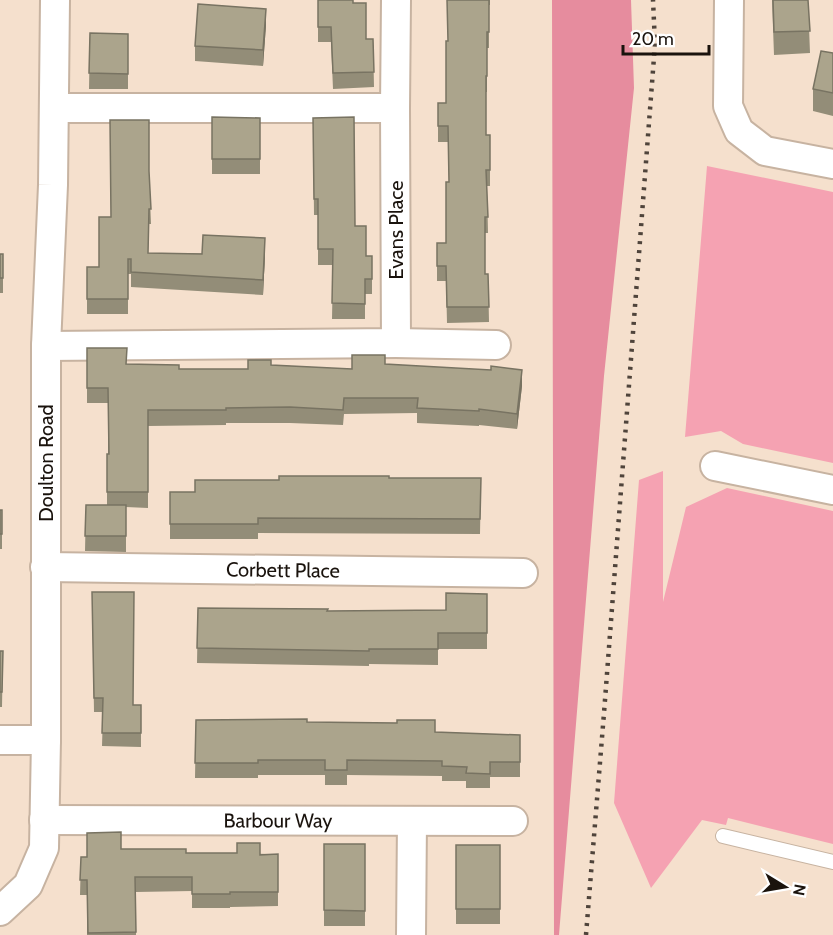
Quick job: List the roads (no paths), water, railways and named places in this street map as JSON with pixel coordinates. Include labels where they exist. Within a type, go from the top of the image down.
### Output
[{"type":"street","name":"Doulton Road","points":[[0,911],[28,885],[44,848],[46,346],[53,185],[55,0]]},
{"type":"street","name":"Evans Place","points":[[396,0],[396,343]]},
{"type":"street","points":[[729,0],[728,106],[739,131],[765,151],[833,164]]},
{"type":"street","points":[[54,108],[395,108]]},
{"type":"street","points":[[46,346],[396,343],[496,345]]},
{"type":"street","points":[[715,466],[833,490]]},
{"type":"street","name":"Corbett Place","points":[[45,567],[523,573]]},
{"type":"street","points":[[0,740],[46,740]]},
{"type":"street","name":"Barbour Way","points":[[44,820],[513,821]]},
{"type":"street","points":[[411,935],[412,821]]},
{"type":"lane","points":[[723,836],[833,862]]},
{"type":"railway","points":[[586,935],[655,44],[653,0]]}]
